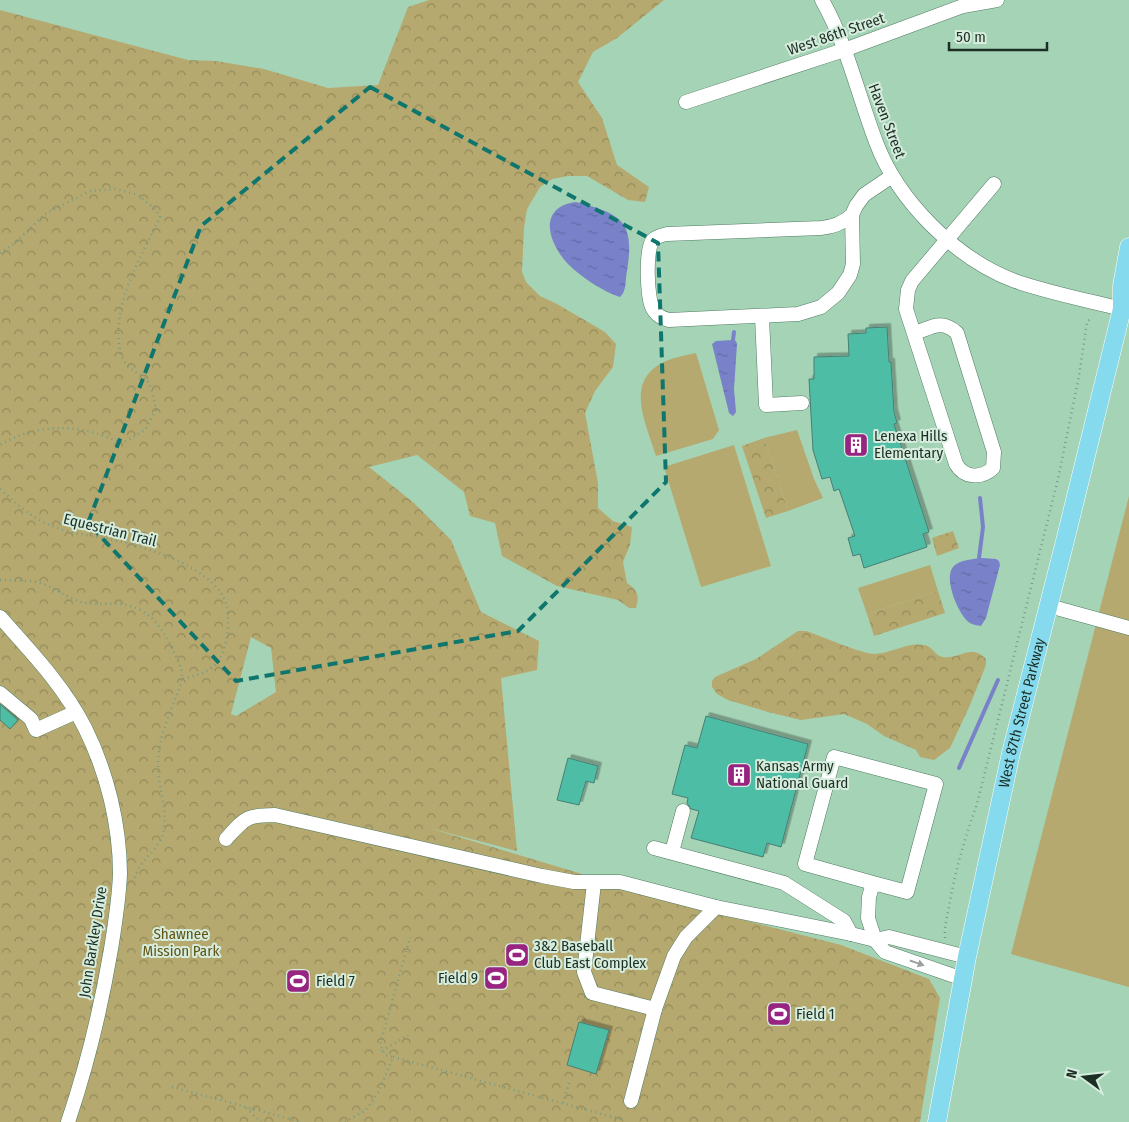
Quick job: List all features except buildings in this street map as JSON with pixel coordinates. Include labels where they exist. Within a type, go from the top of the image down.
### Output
[{"type":"main road","name":"West 87th Street Parkway","points":[[936,1122],[966,957],[1011,753],[1125,305],[1122,286],[1129,247]]},
{"type":"street","name":"Haven Street","points":[[822,0],[844,50],[881,157],[911,204],[926,221],[946,239],[978,261],[1015,281],[1125,305]]},
{"type":"street","name":"West 86th Street","points":[[686,102],[844,50],[963,6],[997,0]]},
{"type":"street","points":[[852,216],[844,222],[831,227],[667,234],[658,236],[652,241],[648,255],[650,304],[656,314],[661,318],[669,320],[798,314],[821,307],[838,293],[850,275],[853,264],[852,216],[856,206],[864,195],[892,176]]},
{"type":"street","points":[[915,333],[934,326],[943,325],[950,327],[957,333],[994,452],[995,461],[993,468],[988,472],[979,475],[966,474],[956,464],[906,309],[908,290],[912,281],[994,184]]},
{"type":"street","points":[[762,317],[766,405],[802,403]]},
{"type":"street","points":[[1049,606],[1129,628]]},
{"type":"street","name":"John Barkley Drive","points":[[0,617],[50,674],[85,728],[100,764],[111,801],[117,835],[120,874],[117,909],[107,972],[96,1027],[68,1122]]},
{"type":"street","points":[[0,693],[31,719],[36,730],[76,712]]},
{"type":"street","points":[[834,757],[936,784],[907,892],[873,883],[805,864],[834,757]]},
{"type":"street","points":[[672,852],[683,811]]},
{"type":"street","points":[[226,839],[241,822],[255,815],[275,815],[542,876],[574,882],[620,882],[716,907],[875,940],[889,937],[966,957]]},
{"type":"street","points":[[654,848],[784,883],[844,921],[851,934]]},
{"type":"street","points":[[594,883],[584,972],[592,993],[655,1009]]},
{"type":"street","points":[[873,883],[868,907],[868,918],[875,940],[885,952],[963,979]]},
{"type":"street","points":[[631,1101],[655,1009],[674,956],[686,937],[716,907]]},
{"type":"path","points":[[0,253],[14,244],[45,214],[90,191],[116,189],[138,195],[155,209],[160,217],[133,270],[118,322],[121,354],[127,366],[149,382],[156,410],[145,430],[123,443],[84,430],[52,427],[13,437],[0,445]]},
{"type":"path","points":[[946,952],[944,931],[951,893],[961,851],[977,804],[1058,479],[1079,376],[1087,322],[1090,319]]},
{"type":"path","name":"Equestrian Trail","points":[[0,488],[26,512],[50,525],[69,532],[123,542],[162,554],[186,565],[207,579],[222,594],[228,610],[227,639],[223,653],[216,664],[202,674],[181,680]]},
{"type":"path","points":[[410,937],[380,1045],[385,1055],[624,1120]]},
{"type":"path","points":[[382,1051],[408,1036]]},
{"type":"path","points":[[345,1122],[366,1110],[378,1093],[393,1057]]},
{"type":"path","points":[[563,1103],[570,1079]]},
{"type":"path","points":[[172,1087],[301,1122]]},
{"type":"path","points":[[245,1107],[261,1122]]},
{"type":"highlighted area","points":[[370,87],[658,243],[666,482],[518,631],[236,681],[88,523],[201,226]]},
{"type":"green space","name":"Shawnee Mission Park","points":[[429,0],[664,0],[617,38],[593,52],[578,82],[602,118],[617,165],[649,187],[645,202],[628,200],[587,176],[568,176],[552,179],[540,187],[527,209],[524,228],[522,272],[526,282],[540,296],[605,332],[616,344],[613,367],[595,391],[585,413],[598,483],[598,508],[613,521],[632,527],[630,545],[623,562],[627,583],[637,593],[636,608],[629,608],[618,600],[557,586],[502,556],[495,523],[470,516],[464,492],[417,455],[369,467],[414,503],[451,540],[481,612],[539,641],[537,670],[501,678],[517,851],[429,828],[692,907],[841,945],[929,979],[940,998],[920,1122],[0,1122],[0,10],[188,60],[216,61],[264,69],[328,88],[378,85],[408,7]],"holes":[[[251,637],[271,648],[276,692],[236,716],[231,714]]]},
{"type":"green space","points":[[696,353],[719,430],[713,439],[656,456],[643,416],[641,403],[641,390],[645,379],[653,369],[666,361]]},
{"type":"green space","points":[[797,430],[814,479],[823,498],[788,511],[764,438]]},
{"type":"green space","points":[[764,438],[788,511],[766,518],[742,446]]},
{"type":"green space","points":[[734,445],[771,566],[701,587],[664,467]]},
{"type":"green space","points":[[1129,496],[1129,987],[1011,954]]},
{"type":"green space","points":[[953,531],[959,548],[937,556],[932,538]]},
{"type":"green space","points":[[930,565],[938,591],[867,614],[858,588]]},
{"type":"green space","points":[[938,591],[945,613],[874,636],[867,614]]},
{"type":"green space","points":[[798,631],[806,631],[851,648],[875,654],[918,644],[927,646],[943,657],[970,652],[980,654],[986,659],[986,665],[950,748],[934,760],[920,757],[916,750],[884,736],[867,724],[844,714],[801,720],[728,700],[717,694],[712,687],[712,681],[715,677],[756,659]]},
{"type":"water","points":[[576,202],[592,206],[614,216],[622,222],[627,230],[629,254],[625,289],[620,297],[599,287],[579,274],[561,256],[555,246],[551,236],[551,218],[555,211],[564,205]]},
{"type":"water","points":[[733,340],[737,344],[734,389],[736,412],[733,416],[729,413],[712,344],[716,341]]},
{"type":"water","points":[[982,558],[996,559],[1000,565],[986,618],[981,626],[970,623],[961,613],[951,588],[950,572],[959,563]]},
{"type":"waterway","points":[[733,340],[734,332]]},
{"type":"waterway","points":[[979,558],[983,527],[980,498]]},
{"type":"waterway","points":[[959,768],[998,680]]},
{"type":"place","name":"Lenexa Hills Elementary","points":[[856,445]]},
{"type":"place","name":"Kansas Army National Guard","points":[[739,775]]},
{"type":"place","name":"3&2 Baseball Club East Complex","points":[[517,955]]},
{"type":"place","name":"Field 9","points":[[496,978]]},
{"type":"place","name":"Field 7","points":[[298,981]]},
{"type":"place","name":"Field 1","points":[[779,1014]]}]
